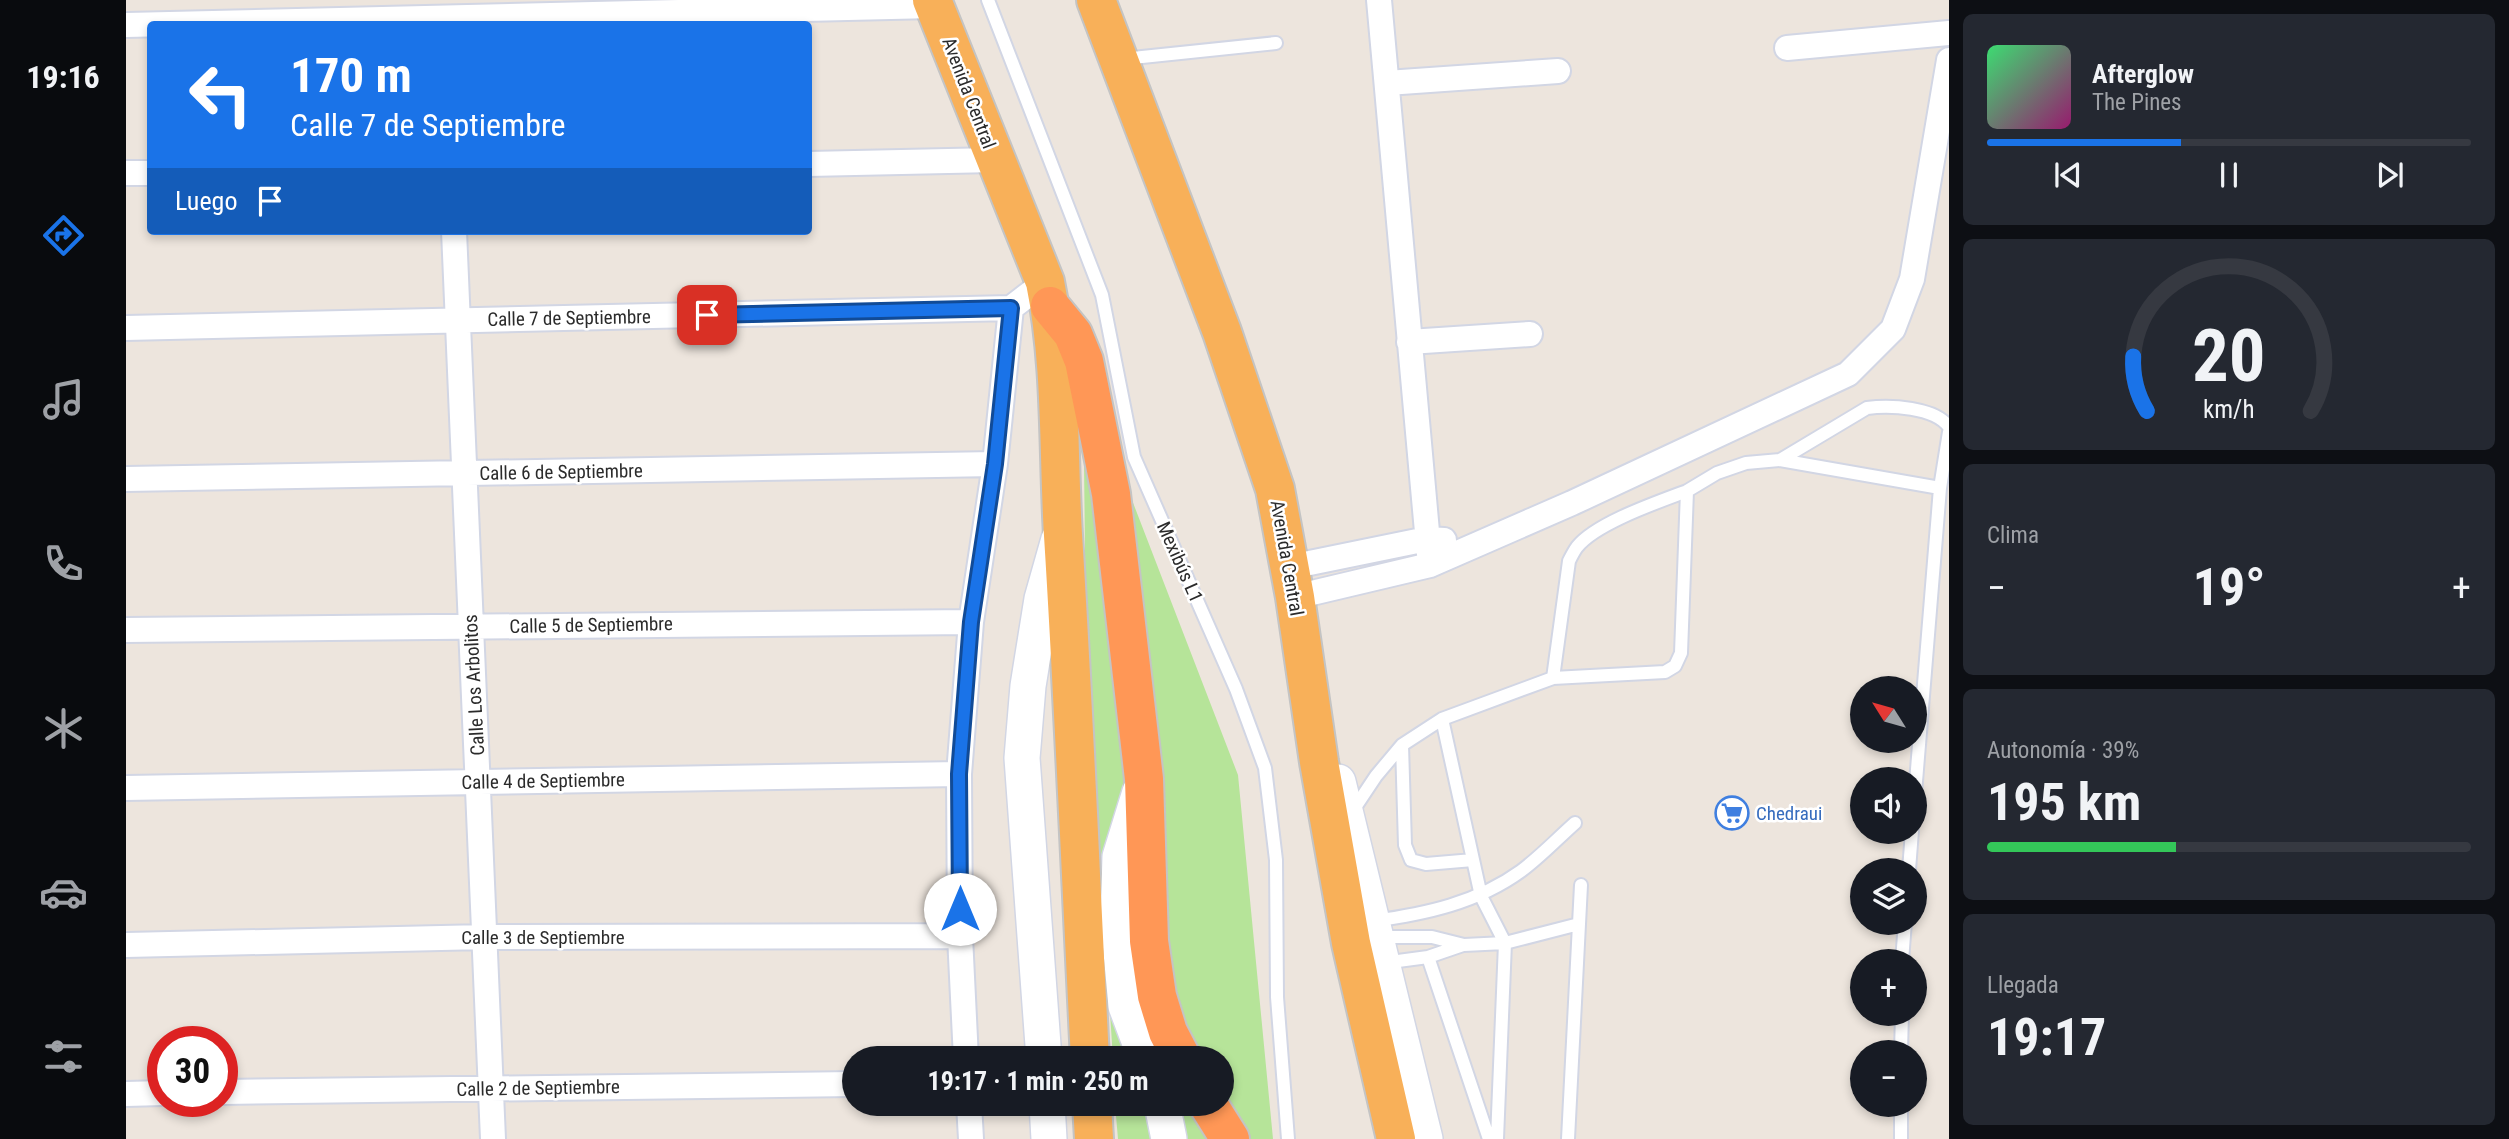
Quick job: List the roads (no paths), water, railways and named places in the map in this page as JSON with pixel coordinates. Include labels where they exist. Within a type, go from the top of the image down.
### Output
[{"type":"highway","name":"Avenida Central","points":[[1096,0],[1222,332],[1275,489],[1351,943],[1396,1139]]},
{"type":"highway","name":"Avenida Central","points":[[933,3],[1047,294],[1061,430],[1063,526],[1089,1046]]},
{"type":"highway","points":[[1047,294],[1073,334],[1084,362],[1111,494],[1144,779],[1149,941],[1157,996],[1175,1046]]},
{"type":"highway","points":[[1093,1116],[1094,1139]]},
{"type":"highway","points":[[1216,1116],[1230,1139]]},
{"type":"main road","points":[[1043,1046],[1022,758],[1028,686],[1042,598],[1063,526]]},
{"type":"main road","points":[[1303,649],[1348,818],[1425,1139]]},
{"type":"main road","points":[[1141,1046],[1126,1006],[1118,920],[1121,857],[1144,779]]},
{"type":"main road","points":[[1048,1116],[1049,1139]]},
{"type":"main road","points":[[1164,1116],[1169,1139]]},
{"type":"street","points":[[1379,0],[1430,565]]},
{"type":"street","points":[[222,21],[933,3]]},
{"type":"street","points":[[126,24],[147,23]]},
{"type":"street","points":[[1787,48],[1949,33]]},
{"type":"street","points":[[1292,582],[1430,565],[1572,503],[1848,374],[1893,329],[1912,279],[1949,60]]},
{"type":"street","points":[[1387,83],[1558,71]]},
{"type":"street","points":[[812,164],[995,160]]},
{"type":"street","points":[[126,173],[147,173]]},
{"type":"street","name":"Calle Los Arbolitos","points":[[454,235],[494,1139]]},
{"type":"street","points":[[965,1046],[960,936],[959,774],[971,622],[995,464],[1011,308],[1047,294]]},
{"type":"street","name":"Calle 7 de Septiembre","points":[[126,328],[1011,308]]},
{"type":"street","points":[[1409,342],[1530,334]]},
{"type":"street","name":"Calle 6 de Septiembre","points":[[126,479],[995,464]]},
{"type":"street","points":[[1292,582],[1427,539],[1479,543]]},
{"type":"street","name":"Calle 5 de Septiembre","points":[[126,630],[971,622]]},
{"type":"street","name":"Calle 4 de Septiembre","points":[[126,788],[959,774]]},
{"type":"street","name":"Calle 3 de Septiembre","points":[[126,945],[485,937],[960,936]]},
{"type":"street","name":"Calle 2 de Septiembre","points":[[238,1093],[842,1084]]},
{"type":"street","points":[[126,1094],[147,1093]]},
{"type":"street","points":[[970,1116],[971,1139]]},
{"type":"lane","name":"Mexibús L1","points":[[988,0],[1102,295],[1134,457],[1236,689],[1265,768],[1276,860],[1277,997],[1288,1139]]},
{"type":"lane","points":[[1119,60],[1276,43]]},
{"type":"lane","points":[[1780,460],[1867,408],[1880,406],[1932,413],[1943,418],[1949,427]]},
{"type":"lane","points":[[1917,767],[1940,488],[1949,432]]},
{"type":"lane","points":[[1553,678],[1569,561],[1577,547],[1589,536],[1634,511],[1687,491],[1717,473],[1746,463],[1780,460],[1940,488]]},
{"type":"lane","points":[[1348,818],[1376,776],[1402,745],[1442,719],[1553,678],[1665,672],[1675,666],[1681,653],[1687,491]]},
{"type":"lane","points":[[1442,719],[1481,896],[1505,943],[1497,1139]]},
{"type":"lane","points":[[1402,745],[1405,845],[1412,860],[1426,864],[1473,860]]},
{"type":"lane","points":[[1377,940],[1416,915],[1481,896],[1522,870],[1574,823]]},
{"type":"lane","points":[[1568,1139],[1581,885]]},
{"type":"lane","points":[[1377,940],[1428,957],[1464,945],[1505,943],[1579,924]]},
{"type":"lane","points":[[1377,940],[1432,937],[1464,945]]},
{"type":"lane","points":[[1428,957],[1489,1139]]},
{"type":"lane","points":[[1901,1117],[1901,1139]]},
{"type":"place","name":"Chedraui","points":[[1732,813]]}]
